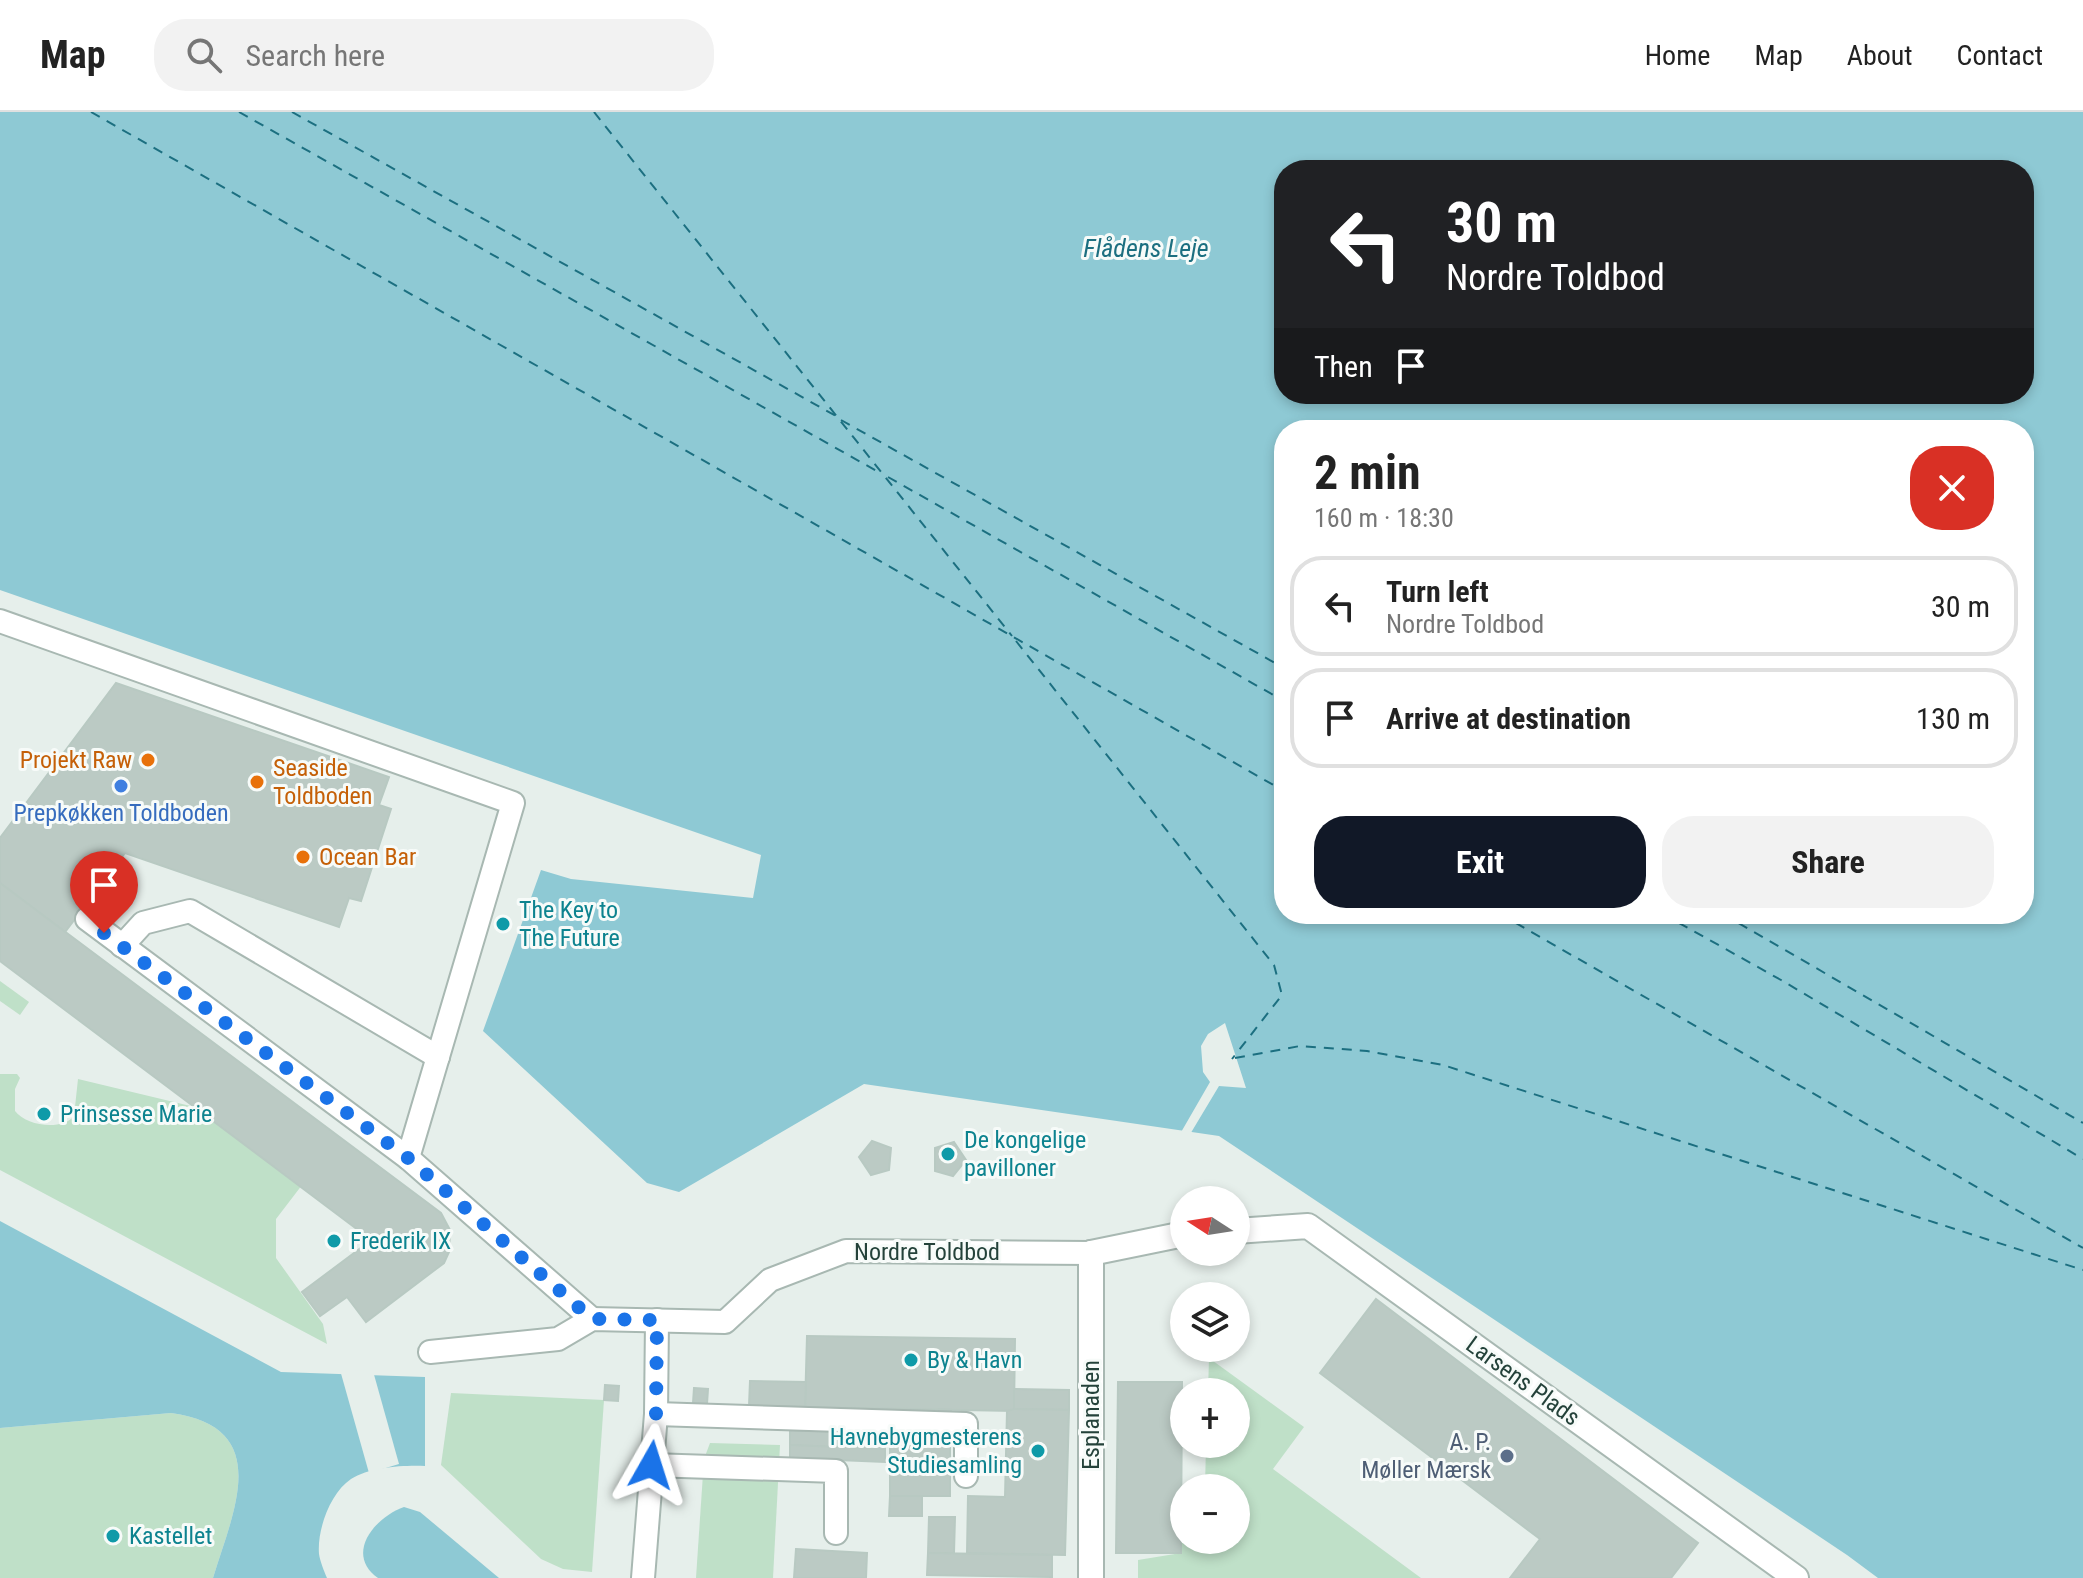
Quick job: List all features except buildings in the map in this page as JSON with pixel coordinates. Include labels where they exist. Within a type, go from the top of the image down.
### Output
[{"type":"street","name":"Larsens Plads","points":[[1250,1230],[1308,1226],[1796,1578]]},
{"type":"street","points":[[1091,1253],[1170,1237]]},
{"type":"street","name":"Esplanaden","points":[[1091,1253],[1091,1578]]},
{"type":"lane","points":[[0,621],[513,803],[408,1158]]},
{"type":"lane","points":[[122,946],[143,923],[190,911],[438,1057]]},
{"type":"lane","points":[[87,919],[408,1158],[592,1319],[558,1339],[430,1352]]},
{"type":"lane","name":"Nordre Toldbod","points":[[592,1319],[725,1322],[770,1280],[846,1251],[1091,1253]]},
{"type":"lane","points":[[643,1578],[656,1414],[657,1320]]},
{"type":"lane","points":[[656,1414],[966,1424],[966,1476]]},
{"type":"lane","points":[[651,1465],[836,1471],[836,1533]]},
{"type":"green space","points":[[0,981],[29,1002],[20,1015],[0,1001]]},
{"type":"green space","points":[[0,1074],[17,1074],[20,1078],[15,1089],[15,1111],[35,1123],[61,1124],[74,1116],[78,1079],[203,1109],[312,1172],[276,1219],[276,1258],[323,1324],[327,1344],[0,1170]]},
{"type":"green space","points":[[1209,1362],[1215,1362],[1237,1378],[1208,1378]]},
{"type":"green space","points":[[1250,1388],[1304,1427],[1273,1469],[1421,1578],[1138,1578],[1138,1560],[1175,1554],[1250,1554],[1250,1474],[1205,1474],[1206,1458],[1250,1458]]},
{"type":"green space","points":[[451,1393],[604,1400],[592,1572],[563,1569],[541,1559],[441,1465]]},
{"type":"green space","name":"Kastellet","points":[[171,1413],[203,1421],[224,1435],[235,1454],[238,1476],[236,1500],[213,1578],[0,1578],[0,1428]]},
{"type":"green space","points":[[710,1443],[780,1445],[773,1578],[696,1578],[704,1459]]},
{"type":"water","name":"Flådens Leje","points":[[0,112],[2083,112],[2083,1578],[1878,1578],[1219,1136],[864,1084],[679,1192],[647,1183],[483,1031],[541,870],[571,879],[753,898],[761,855],[0,590]]},
{"type":"water","points":[[0,1221],[281,1372],[425,1377],[425,1466],[377,1469],[351,1479],[337,1493],[326,1513],[320,1534],[319,1554],[327,1578],[213,1578],[230,1526],[238,1476],[235,1454],[224,1435],[203,1421],[171,1413],[0,1428]]},
{"type":"water","points":[[404,1507],[420,1512],[499,1578],[378,1578],[368,1568],[364,1558],[367,1537],[383,1519]]},
{"type":"pier","points":[[1225,1023],[1246,1088],[1219,1086],[1189,1136],[1180,1134],[1210,1082],[1203,1072],[1201,1046],[1208,1034]]},
{"type":"pier","points":[[340,1370],[373,1371],[399,1464],[369,1473]]},
{"type":"ferry route","points":[[91,112],[1274,785]]},
{"type":"ferry route","points":[[239,112],[882,474]]},
{"type":"ferry route","points":[[292,112],[836,416]]},
{"type":"ferry route","points":[[594,112],[1012,636]]},
{"type":"ferry route","points":[[841,420],[1274,662]]},
{"type":"ferry route","points":[[888,477],[1274,695]]},
{"type":"ferry route","points":[[1016,641],[1274,965],[1282,995],[1232,1059]]},
{"type":"ferry route","points":[[1517,924],[2083,1248]]},
{"type":"ferry route","points":[[1681,924],[2083,1159]]},
{"type":"ferry route","points":[[1740,924],[2083,1123]]},
{"type":"ferry route","points":[[1235,1058],[1300,1046],[1367,1051],[1443,1065],[2083,1270]]},
{"type":"place","name":"Projekt Raw","points":[[148,760]]},
{"type":"place","name":"Seaside Toldboden","points":[[257,782]]},
{"type":"place","name":"Prepkøkken Toldboden","points":[[121,786]]},
{"type":"place","name":"Ocean Bar","points":[[303,857]]},
{"type":"place","name":"The Key to The Future","points":[[503,924]]},
{"type":"place","name":"Prinsesse Marie","points":[[44,1114]]},
{"type":"place","name":"De kongelige pavilloner","points":[[948,1154]]},
{"type":"place","name":"Frederik IX","points":[[334,1241]]},
{"type":"place","name":"By & Havn","points":[[911,1360]]},
{"type":"place","name":"Havnebygmesterens Studiesamling","points":[[1038,1451]]},
{"type":"place","name":"A. P. Møller Mærsk","points":[[1507,1456]]},
{"type":"place","name":"Kastellet","points":[[113,1536]]},
{"type":"route","points":[[104,933],[408,1158],[592,1319],[657,1320],[656,1414],[651,1465]]}]
